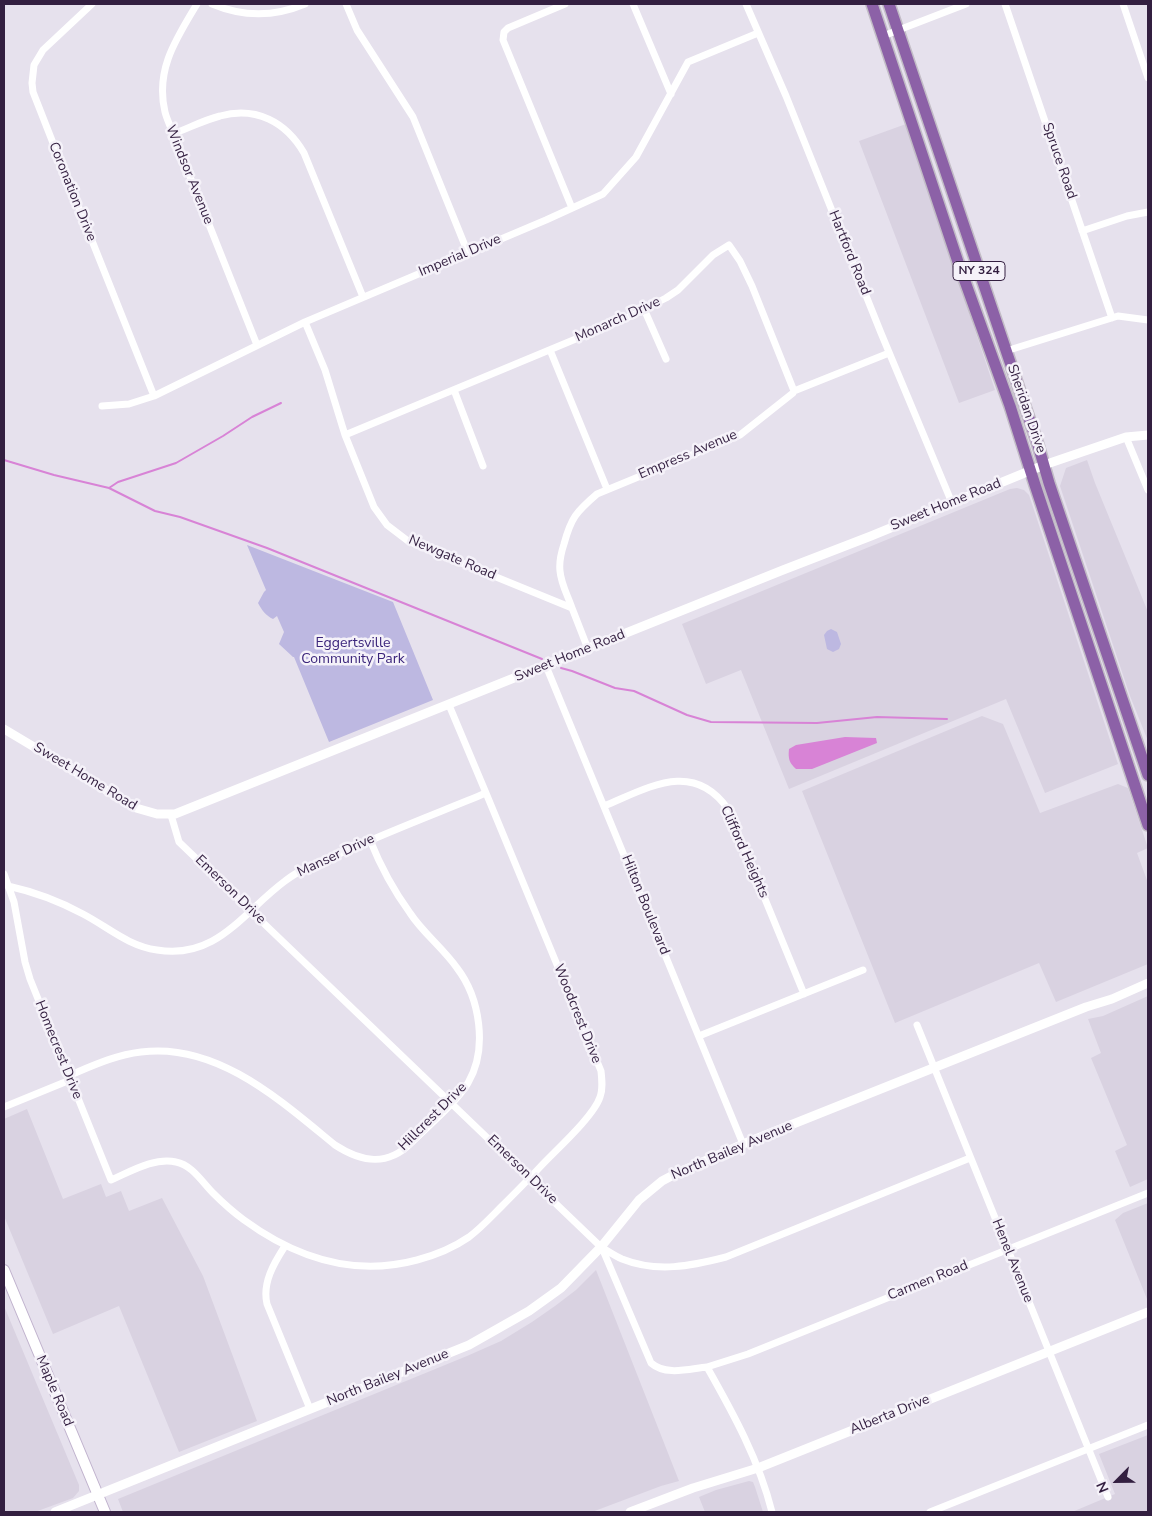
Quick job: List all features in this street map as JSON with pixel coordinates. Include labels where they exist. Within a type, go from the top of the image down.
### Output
[{"type":"main road","name":"Sheridan Drive","points":[[872,4],[955,254],[1004,387],[1148,825]]},
{"type":"main road","name":"Sheridan Drive","points":[[889,4],[1044,465],[1145,755],[1148,775]]},
{"type":"main road","name":"Maple Road","points":[[4,1270],[6,1284],[105,1512]]},
{"type":"street","name":"Coronation Drive","points":[[92,4],[43,50],[34,65],[33,92],[154,396]]},
{"type":"street","name":"Windsor Avenue","points":[[197,4],[170,51],[165,72],[164,104],[173,134],[257,345]]},
{"type":"street","points":[[212,4],[227,10],[255,14],[277,13],[305,4]]},
{"type":"street","points":[[346,4],[357,30],[413,117],[468,253]]},
{"type":"street","points":[[565,4],[508,28],[504,32],[503,40],[572,208]]},
{"type":"street","points":[[633,4],[671,94]]},
{"type":"street","name":"Hartford Road","points":[[746,4],[786,96],[889,353],[952,503]]},
{"type":"street","points":[[883,36],[966,4]]},
{"type":"street","name":"Spruce Road","points":[[1005,4],[1112,318]]},
{"type":"street","points":[[1123,4],[1148,78]]},
{"type":"street","name":"Imperial Drive","points":[[102,406],[128,404],[154,396],[305,322],[603,194],[636,157],[688,62],[758,33]]},
{"type":"street","points":[[1140,52],[1148,49]]},
{"type":"street","points":[[173,134],[219,116],[241,113],[263,116],[282,126],[292,135],[304,153],[363,297]]},
{"type":"street","points":[[1082,230],[1127,216],[1148,212]]},
{"type":"street","name":"Monarch Drive","points":[[345,435],[631,316],[678,290],[713,255],[729,245],[740,261],[752,286],[794,391]]},
{"type":"street","points":[[644,309],[666,359]]},
{"type":"street","points":[[1006,351],[1118,316],[1148,320]]},
{"type":"street","name":"Newgate Road","points":[[305,322],[324,370],[345,435],[374,507],[387,525],[419,546],[572,608]]},
{"type":"street","points":[[550,350],[607,489]]},
{"type":"street","name":"Empress Avenue","points":[[572,608],[562,582],[560,571],[561,552],[569,526],[575,515],[597,494],[740,435],[794,391],[889,353]]},
{"type":"street","points":[[454,390],[483,466]]},
{"type":"street","name":"Sweet Home Road","points":[[4,729],[136,808],[151,814],[171,815],[179,813],[1044,465],[1126,437],[1148,435]]},
{"type":"street","points":[[1126,437],[1148,490]]},
{"type":"street","points":[[572,608],[588,649]]},
{"type":"street","name":"Hilton Boulevard","points":[[546,666],[744,1144]]},
{"type":"street","name":"Woodcrest Drive","points":[[153,1163],[170,1161],[187,1166],[228,1207],[285,1246],[322,1260],[353,1266],[391,1265],[430,1256],[457,1245],[480,1229],[592,1112],[600,1098],[601,1071],[449,705]]},
{"type":"street","points":[[1129,765],[1145,755]]},
{"type":"street","name":"Clifford Heights","points":[[604,806],[669,781],[688,781],[717,796],[728,809],[804,994]]},
{"type":"street","name":"Manser Drive","points":[[8,886],[28,890],[60,902],[84,914],[131,943],[157,950],[179,951],[203,946],[224,935],[272,890],[302,870],[486,793]]},
{"type":"street","name":"Emerson Drive","points":[[171,815],[179,842],[601,1247],[621,1258],[635,1263],[665,1267],[694,1265],[740,1252],[970,1158]]},
{"type":"street","name":"Hillcrest Drive","points":[[4,1108],[102,1062],[142,1052],[171,1052],[200,1058],[248,1079],[277,1099],[335,1145],[357,1157],[366,1159],[385,1158],[400,1152],[462,1092],[468,1083],[479,1050],[478,1026],[472,1000],[463,978],[457,968],[410,913],[381,865],[370,840]]},
{"type":"street","name":"Homecrest Drive","points":[[4,874],[14,902],[23,953],[30,979],[111,1180],[153,1163]]},
{"type":"street","points":[[699,1036],[863,970]]},
{"type":"street","name":"North Bailey Avenue","points":[[55,1512],[469,1345],[497,1331],[561,1288],[601,1247],[639,1200],[662,1181],[691,1166],[1086,1007],[1112,999],[1148,982]]},
{"type":"street","name":"Henel Avenue","points":[[917,1026],[1108,1497]]},
{"type":"street","name":"Carmen Road","points":[[601,1247],[651,1363],[667,1371],[707,1367],[748,1354],[1148,1193]]},
{"type":"street","points":[[285,1246],[272,1268],[268,1281],[267,1304],[310,1409]]},
{"type":"street","name":"Alberta Drive","points":[[630,1512],[693,1488],[758,1468],[1148,1312]]},
{"type":"street","points":[[707,1367],[741,1428],[758,1468],[772,1512]]},
{"type":"street","points":[[930,1512],[1148,1424]]},
{"type":"shaded area","points":[[906,124],[995,390],[959,403],[859,141]]},
{"type":"shaded area","points":[[1087,460],[1148,612],[1148,741],[1130,696],[1060,486],[1066,468]]},
{"type":"shaded area","points":[[1010,489],[1024,490],[1029,495],[1118,764],[1045,793],[1006,699],[789,789],[741,670],[706,684],[682,624]]},
{"type":"shaded area","points":[[982,716],[1003,724],[1040,813],[1118,784],[1128,788],[1148,848],[1137,853],[1148,883],[1148,964],[1056,1002],[1039,963],[895,1023],[802,791]]},
{"type":"shaded area","points":[[845,737],[876,738],[877,743],[812,769],[796,769],[790,762],[789,749],[796,745]]},
{"type":"shaded area","points":[[1148,996],[1148,1179],[1130,1187],[1115,1151],[1127,1145],[1091,1058],[1101,1053],[1088,1019],[1103,1016]]},
{"type":"shaded area","points":[[27,1109],[63,1199],[101,1184],[106,1197],[121,1191],[129,1211],[162,1198],[203,1276],[257,1421],[179,1452],[119,1306],[53,1334],[4,1216],[4,1119]]},
{"type":"shaded area","points":[[1148,1203],[1147,1299],[1115,1220],[1123,1213]]},
{"type":"shaded area","points":[[596,1270],[679,1481],[592,1512],[123,1512],[118,1499],[501,1341],[555,1306],[576,1290]]},
{"type":"shaded area","points":[[4,1306],[79,1485],[79,1491],[73,1498],[35,1512],[4,1512]]},
{"type":"shaded area","points":[[1148,1435],[1148,1512],[1072,1512],[1115,1494],[1099,1454]]},
{"type":"shaded area","points":[[749,1481],[753,1482],[763,1512],[705,1512],[699,1497]]},
{"type":"green space","name":"Eggertsville Community Park","points":[[247,545],[393,602],[433,700],[329,742],[294,657],[279,644],[284,632],[277,616],[273,619],[270,618],[258,603],[266,590]]},
{"type":"green space","points":[[831,629],[837,632],[841,644],[839,649],[833,652],[827,649],[824,635]]},
{"type":"waterway","points":[[109,488],[118,482],[176,463],[252,417],[281,403]]},
{"type":"waterway","points":[[4,460],[54,475],[109,488],[155,511],[180,517],[267,548],[542,659]]},
{"type":"waterway","points":[[561,668],[615,688],[634,691],[687,715],[711,722],[817,723],[877,717],[947,719]]}]
